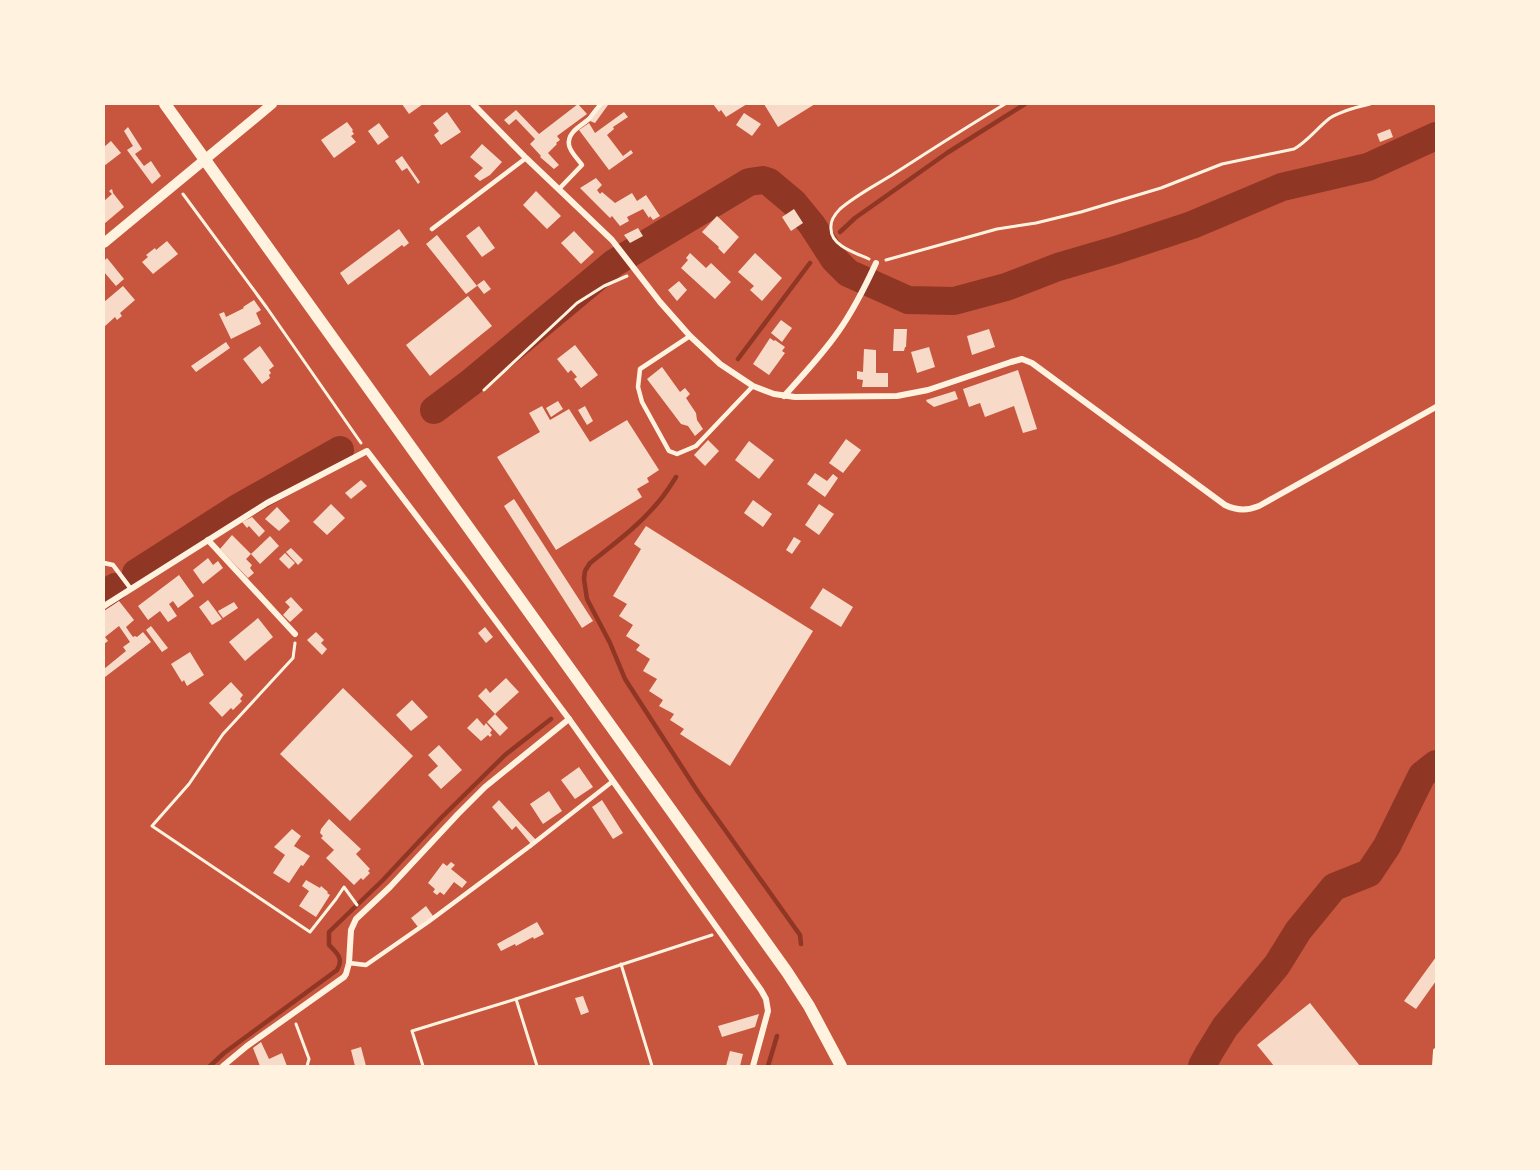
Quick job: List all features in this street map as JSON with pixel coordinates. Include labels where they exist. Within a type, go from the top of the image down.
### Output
[{"type":"main road","points":[[165,104],[787,972],[814,1015],[841,1066]]},
{"type":"street","points":[[104,243],[272,104]]},
{"type":"street","points":[[473,104],[618,247],[660,302],[690,336],[720,364],[753,386],[774,394],[784,396],[910,395],[1022,359],[1032,363],[1225,505],[1237,510],[1259,506],[1437,407]]},
{"type":"street","points":[[784,396],[837,334],[876,263]]},
{"type":"street","points":[[104,606],[281,495],[366,451],[569,719],[761,990],[766,999],[767,1017],[753,1066]]},
{"type":"street","points":[[208,540],[295,634]]},
{"type":"street","points":[[223,1066],[247,1046],[344,977],[349,963],[353,924],[485,787],[569,719]]},
{"type":"street","points":[[1435,1066],[1437,1051]]},
{"type":"lane","points":[[559,189],[582,165],[570,148],[572,134],[601,104]]},
{"type":"lane","points":[[432,229],[526,158]]},
{"type":"lane","points":[[690,336],[640,369],[638,387],[642,402],[669,451],[677,454],[696,446],[753,386]]},
{"type":"lane","points":[[104,563],[113,565],[131,589]]},
{"type":"lane","points":[[349,963],[366,965],[437,915],[613,782]]},
{"type":"path","points":[[1005,104],[842,207],[834,217],[831,231],[835,240],[876,263],[997,229],[1036,223],[1081,212],[1161,188],[1222,164],[1294,149],[1304,143],[1333,116],[1370,104]]},
{"type":"path","points":[[175,183],[267,308],[366,451]]},
{"type":"path","points":[[484,390],[577,303],[604,286],[637,272]]},
{"type":"path","points":[[295,634],[293,658],[223,735],[189,784],[152,826],[310,932],[344,887],[363,913]]},
{"type":"path","points":[[423,1066],[412,1031],[721,933]]},
{"type":"path","points":[[621,964],[652,1066]]},
{"type":"path","points":[[516,999],[537,1066]]},
{"type":"path","points":[[292,1014],[309,1059],[307,1066]]},
{"type":"building","points":[[402,104],[423,104],[409,114]]},
{"type":"building","points":[[578,104],[587,114],[557,136],[560,140],[548,153],[559,165],[554,169],[530,144],[535,139],[516,119],[509,125],[504,120],[516,110],[539,134]]},
{"type":"building","points":[[602,104],[608,105],[595,123],[590,121]]},
{"type":"building","points":[[713,104],[747,104],[726,117]]},
{"type":"building","points":[[764,104],[815,104],[778,127]]},
{"type":"building","points":[[447,112],[461,132],[441,145],[434,135],[439,131],[433,123]]},
{"type":"building","points":[[624,112],[628,117],[613,127],[614,129],[607,135],[623,156],[631,150],[633,153],[609,170],[579,130],[589,123],[595,133]]},
{"type":"building","points":[[744,113],[761,124],[752,136],[736,125]]},
{"type":"building","points":[[347,122],[353,130],[354,134],[351,136],[356,142],[334,158],[321,140]]},
{"type":"building","points":[[379,123],[389,137],[378,145],[368,131]]},
{"type":"building","points":[[128,127],[142,149],[135,154],[144,166],[151,161],[161,176],[152,184],[127,150],[133,146],[124,131]]},
{"type":"building","points":[[1390,129],[1393,137],[1380,142],[1377,134]]},
{"type":"building","points":[[111,141],[121,153],[104,166],[104,147]]},
{"type":"building","points":[[482,144],[502,162],[490,175],[480,181],[474,176],[483,168],[470,157]]},
{"type":"building","points":[[402,156],[420,182],[418,184],[407,168],[402,171],[395,161]]},
{"type":"building","points":[[596,178],[602,185],[597,190],[600,194],[602,192],[615,203],[632,193],[637,201],[646,195],[660,216],[653,220],[643,209],[627,217],[629,221],[620,226],[580,188]]},
{"type":"building","points":[[112,189],[124,207],[104,224],[104,201],[112,194],[109,191]]},
{"type":"building","points":[[536,191],[561,216],[547,229],[523,205]]},
{"type":"building","points":[[794,209],[803,223],[791,231],[782,217]]},
{"type":"building","points":[[717,216],[739,237],[724,254],[702,232]]},
{"type":"building","points":[[479,226],[495,248],[482,257],[466,236]]},
{"type":"building","points":[[638,228],[643,236],[630,243],[624,235]]},
{"type":"building","points":[[399,229],[409,243],[404,247],[402,245],[348,285],[340,273]]},
{"type":"building","points":[[574,231],[594,252],[581,264],[561,243]]},
{"type":"building","points":[[437,235],[477,286],[466,294],[426,244]]},
{"type":"building","points":[[167,241],[178,254],[153,274],[142,262],[148,257],[146,255]]},
{"type":"building","points":[[690,253],[706,268],[711,263],[731,282],[715,299],[681,268],[688,260],[686,258]]},
{"type":"building","points":[[755,253],[782,278],[762,301],[750,290],[754,286],[738,272]]},
{"type":"building","points":[[107,258],[124,279],[116,286],[104,272],[104,261]]},
{"type":"building","points":[[484,280],[491,289],[484,294],[477,285]]},
{"type":"building","points":[[679,281],[687,290],[677,301],[668,290]]},
{"type":"building","points":[[123,286],[135,300],[120,313],[122,316],[117,320],[115,317],[104,327],[104,302]]},
{"type":"building","points":[[468,296],[492,326],[430,376],[406,345]]},
{"type":"building","points":[[254,300],[261,310],[256,313],[261,324],[231,339],[219,314],[224,312],[226,317]]},
{"type":"building","points":[[781,320],[792,328],[782,342],[771,333]]},
{"type":"building","points":[[894,329],[907,329],[904,351],[893,351]]},
{"type":"building","points":[[989,329],[995,347],[972,355],[967,336]]},
{"type":"building","points":[[770,338],[785,347],[782,351],[785,353],[769,375],[753,364]]},
{"type":"building","points":[[226,342],[230,348],[196,372],[191,366]]},
{"type":"building","points":[[575,345],[598,375],[581,388],[574,379],[577,377],[571,370],[568,373],[557,359]]},
{"type":"building","points":[[260,346],[274,366],[269,370],[270,378],[262,384],[243,359]]},
{"type":"building","points":[[929,347],[935,367],[917,373],[911,352]]},
{"type":"building","points":[[864,349],[876,350],[876,373],[888,373],[888,387],[862,387],[863,380],[857,379],[857,371],[863,372]]},
{"type":"building","points":[[662,367],[680,392],[685,388],[690,394],[686,398],[703,429],[695,436],[688,426],[681,424],[647,379]]},
{"type":"building","points":[[1018,370],[1037,429],[1023,433],[1014,406],[985,417],[980,403],[969,407],[963,389]]},
{"type":"building","points":[[955,391],[958,399],[934,407],[926,400]]},
{"type":"building","points":[[558,401],[563,409],[551,417],[546,408]]},
{"type":"building","points":[[542,406],[550,420],[569,409],[590,442],[627,420],[659,470],[647,478],[649,482],[637,489],[642,497],[556,550],[497,457],[540,432],[529,413]]},
{"type":"building","points":[[585,406],[593,421],[587,425],[578,410]]},
{"type":"building","points":[[846,439],[861,450],[843,473],[829,463]]},
{"type":"building","points":[[708,440],[719,451],[705,466],[694,455]]},
{"type":"building","points":[[749,441],[774,460],[759,479],[735,460]]},
{"type":"building","points":[[815,473],[827,481],[833,474],[838,478],[825,497],[807,484]]},
{"type":"building","points":[[361,480],[367,486],[351,499],[345,493]]},
{"type":"building","points":[[514,499],[593,621],[582,628],[504,506]]},
{"type":"building","points":[[753,500],[772,514],[763,527],[744,513]]},
{"type":"building","points":[[331,504],[345,518],[327,535],[313,522]]},
{"type":"building","points":[[819,504],[834,514],[819,535],[805,525]]},
{"type":"building","points":[[277,507],[290,521],[279,531],[265,519]]},
{"type":"building","points":[[252,517],[265,531],[259,537],[242,522]]},
{"type":"building","points":[[646,526],[813,631],[730,766],[680,734],[684,729],[670,720],[674,714],[659,706],[663,700],[649,691],[657,679],[643,671],[650,659],[636,650],[640,645],[626,636],[633,625],[619,616],[627,604],[613,596],[641,549],[634,544]]},
{"type":"building","points":[[232,535],[251,554],[246,559],[252,565],[250,568],[254,573],[248,578],[220,549]]},
{"type":"building","points":[[270,536],[279,546],[260,564],[251,554]]},
{"type":"building","points":[[794,537],[801,541],[792,554],[786,550]]},
{"type":"building","points":[[291,548],[303,560],[298,565],[286,552]]},
{"type":"building","points":[[285,553],[295,563],[289,569],[279,559]]},
{"type":"building","points":[[208,558],[213,565],[218,561],[223,568],[203,584],[193,570]]},
{"type":"building","points":[[179,575],[194,596],[178,608],[173,601],[169,604],[177,616],[168,622],[160,611],[148,620],[138,606]]},
{"type":"building","points":[[823,588],[853,607],[841,627],[810,608]]},
{"type":"building","points":[[291,597],[303,610],[290,622],[283,615],[290,607],[285,602]]},
{"type":"building","points":[[208,600],[222,619],[212,625],[199,607]]},
{"type":"building","points":[[119,601],[134,620],[126,627],[133,637],[143,632],[151,642],[105,677],[104,669],[126,651],[123,647],[130,642],[119,626],[105,637],[108,641],[104,644],[104,611]]},
{"type":"building","points":[[234,602],[238,608],[223,618],[218,611]]},
{"type":"building","points":[[258,618],[273,637],[245,661],[229,642]]},
{"type":"building","points":[[151,626],[168,648],[162,652],[146,630]]},
{"type":"building","points":[[485,627],[493,637],[486,643],[478,633]]},
{"type":"building","points":[[316,632],[324,640],[321,643],[327,649],[322,655],[307,640]]},
{"type":"building","points":[[190,652],[204,675],[187,686],[171,664]]},
{"type":"building","points":[[506,678],[519,692],[495,714],[478,696],[486,688],[490,693]]},
{"type":"building","points":[[231,682],[243,695],[240,699],[242,701],[222,717],[209,703]]},
{"type":"building","points":[[343,688],[413,756],[350,821],[280,754]]},
{"type":"building","points":[[412,700],[428,717],[411,731],[396,715]]},
{"type":"building","points":[[495,714],[508,728],[500,736],[487,722]]},
{"type":"building","points":[[477,718],[484,726],[486,723],[492,730],[490,737],[488,735],[481,741],[467,728]]},
{"type":"building","points":[[439,745],[462,770],[441,789],[428,775],[438,766],[428,755]]},
{"type":"building","points":[[579,767],[593,787],[575,799],[561,780]]},
{"type":"building","points":[[549,791],[562,811],[543,824],[530,804]]},
{"type":"building","points":[[499,800],[536,840],[531,844],[516,826],[512,830],[492,807]]},
{"type":"building","points":[[602,800],[623,833],[613,839],[592,807]]},
{"type":"building","points":[[329,819],[361,849],[356,854],[370,869],[368,871],[370,873],[363,880],[361,878],[354,885],[326,858],[334,850],[321,838],[323,836],[320,833]]},
{"type":"building","points":[[292,829],[301,836],[294,846],[310,856],[289,883],[273,873],[285,855],[274,847]]},
{"type":"building","points":[[451,862],[455,865],[451,869],[467,882],[462,888],[454,882],[444,895],[440,892],[437,895],[433,892],[435,889],[428,883],[443,863],[447,866]]},
{"type":"building","points":[[306,880],[320,888],[321,886],[330,895],[316,917],[299,906],[309,891],[302,886]]},
{"type":"building","points":[[426,906],[433,916],[418,927],[411,918]]},
{"type":"building","points":[[537,922],[544,934],[501,951],[497,944]]},
{"type":"building","points":[[1436,957],[1436,981],[1416,1009],[1404,1001]]},
{"type":"building","points":[[583,996],[589,1012],[581,1015],[575,998]]},
{"type":"building","points":[[1310,1003],[1360,1066],[1274,1066],[1257,1045]]},
{"type":"building","points":[[759,1014],[755,1027],[722,1037],[718,1026]]},
{"type":"building","points":[[261,1042],[269,1059],[282,1053],[287,1066],[260,1066],[253,1048]]},
{"type":"building","points":[[361,1047],[366,1066],[355,1066],[351,1050]]},
{"type":"building","points":[[730,1051],[743,1054],[740,1066],[726,1066]]},
{"type":"waterway","points":[[840,232],[855,218],[947,153],[1025,104]]},
{"type":"waterway","points":[[434,410],[470,383],[614,263],[749,182],[763,180],[769,182],[794,203],[812,225],[834,259],[848,273],[908,300],[954,301],[1006,287],[1058,267],[1192,225],[1282,187],[1368,167],[1436,136]]},
{"type":"waterway","points":[[738,359],[810,263]]},
{"type":"waterway","points":[[136,573],[236,509],[340,450]]},
{"type":"waterway","points":[[676,477],[644,518],[590,563],[585,571],[584,579],[587,599],[610,643],[625,679],[698,792],[800,935],[801,944]]},
{"type":"waterway","points":[[104,594],[115,587]]},
{"type":"waterway","points":[[210,1066],[224,1053],[337,970],[340,959],[329,945],[329,932],[505,755],[551,719]]},
{"type":"waterway","points":[[1202,1066],[1225,1027],[1277,965],[1298,931],[1334,887],[1369,873],[1387,846],[1422,775],[1436,764]]},
{"type":"waterway","points":[[768,1066],[777,1036]]}]
